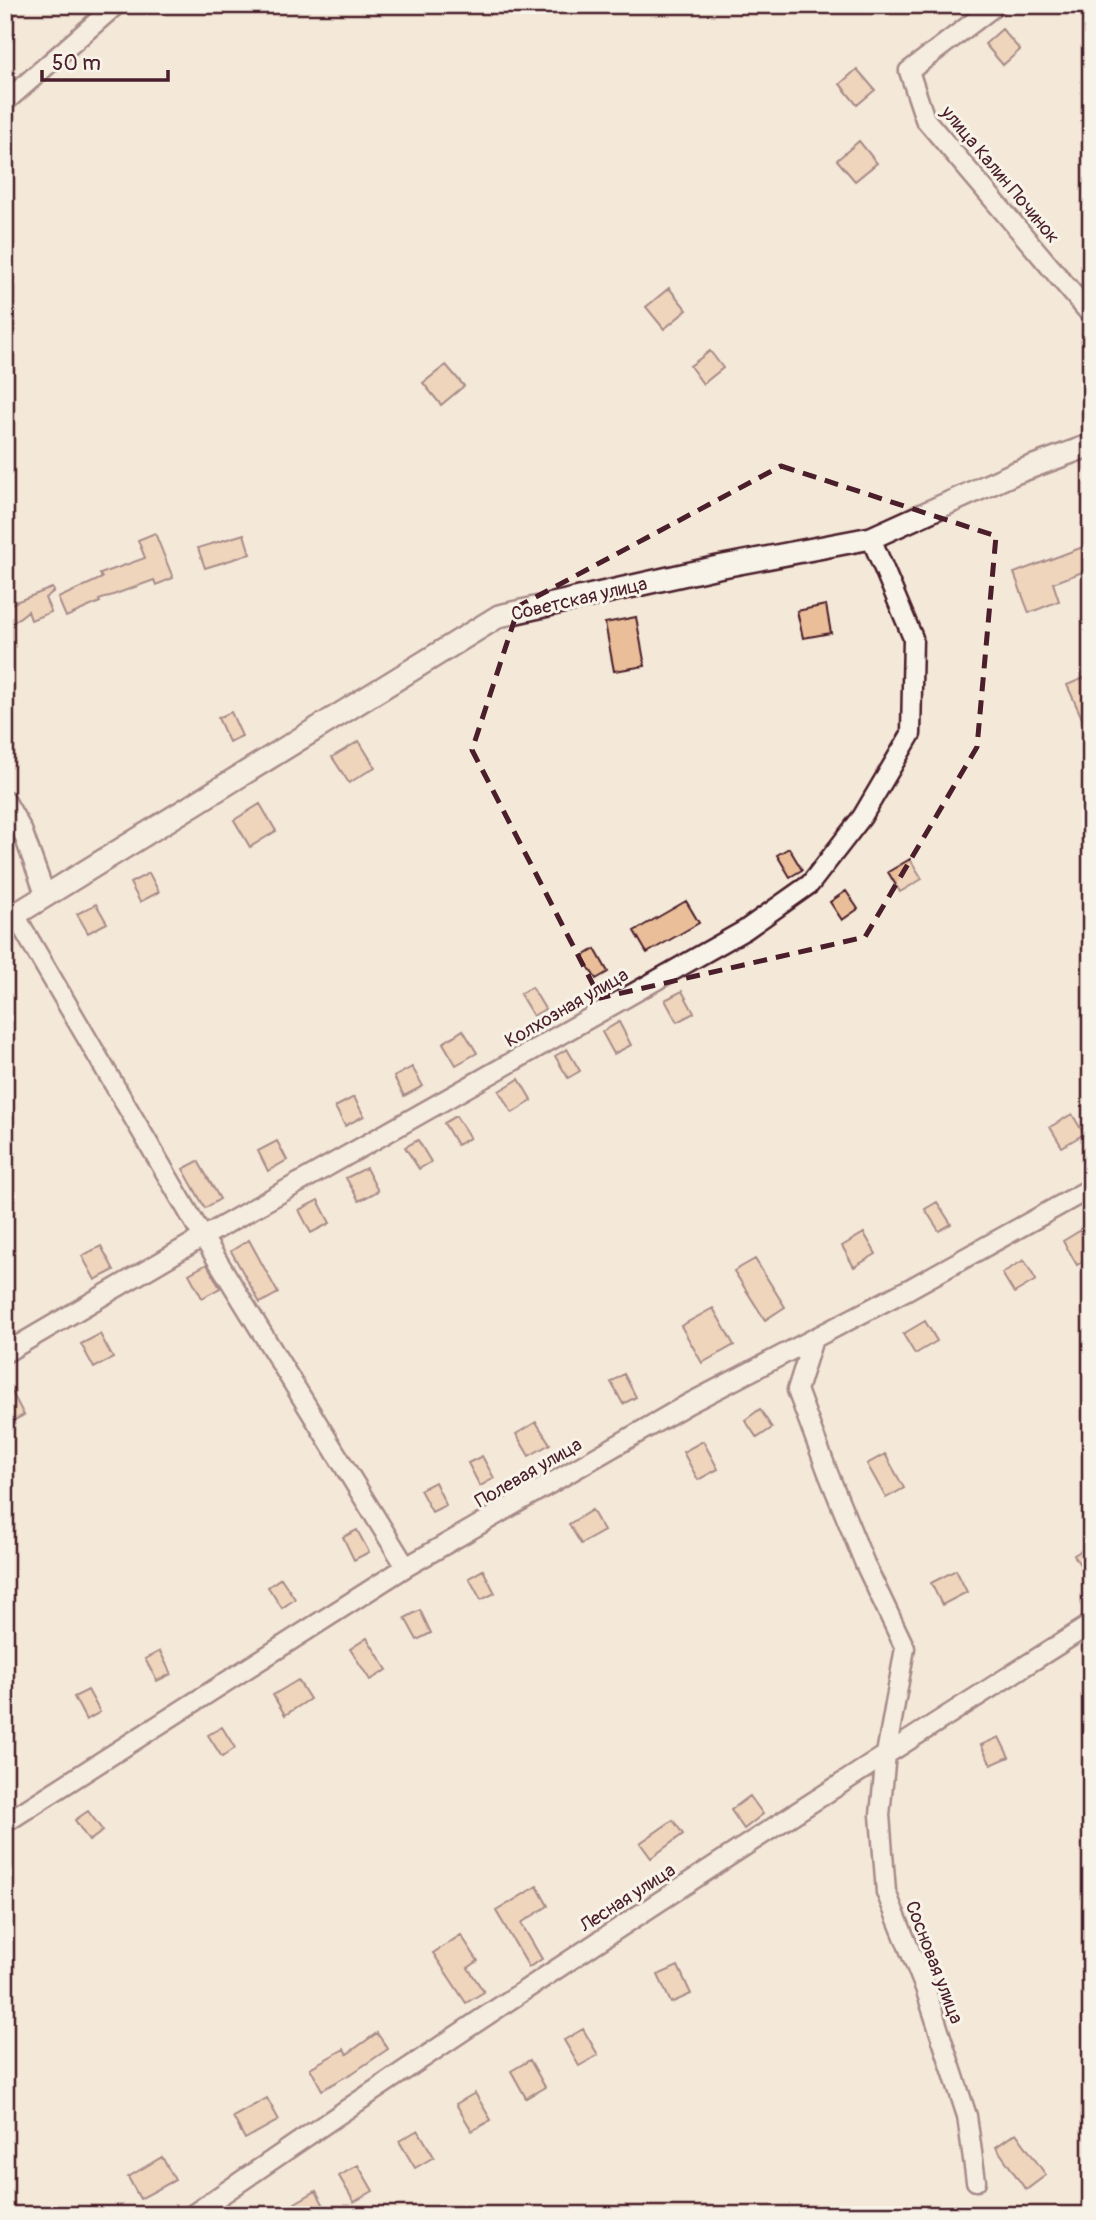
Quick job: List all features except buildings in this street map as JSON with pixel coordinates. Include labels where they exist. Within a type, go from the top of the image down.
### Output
[{"type":"street","points":[[5,103],[116,5]]},
{"type":"street","name":"улица Калин Починок","points":[[996,5],[909,71],[925,119],[1091,314]]},
{"type":"street","name":"Советская улица","points":[[10,918],[499,616],[718,567],[871,538],[1015,473],[1091,445]]},
{"type":"street","name":"Колхозная улица","points":[[5,1353],[203,1237],[745,930],[810,884],[862,817],[911,734],[913,638],[871,538]]},
{"type":"street","points":[[5,800],[22,830],[46,897]]},
{"type":"street","points":[[10,918],[406,1567]]},
{"type":"street","name":"Полевая улица","points":[[5,1823],[406,1567],[688,1404],[909,1289],[1091,1188]]},
{"type":"street","name":"Сосновая улица","points":[[813,1339],[797,1390],[860,1551],[905,1648],[886,1754],[880,1815],[886,1892],[925,1989],[967,2116],[976,2181]]},
{"type":"street","name":"Лесная улица","points":[[192,2215],[361,2099],[886,1754],[1091,1624]]},
{"type":"highlighted area","points":[[781,466],[996,536],[977,747],[865,937],[600,998],[472,750],[519,606]]}]
